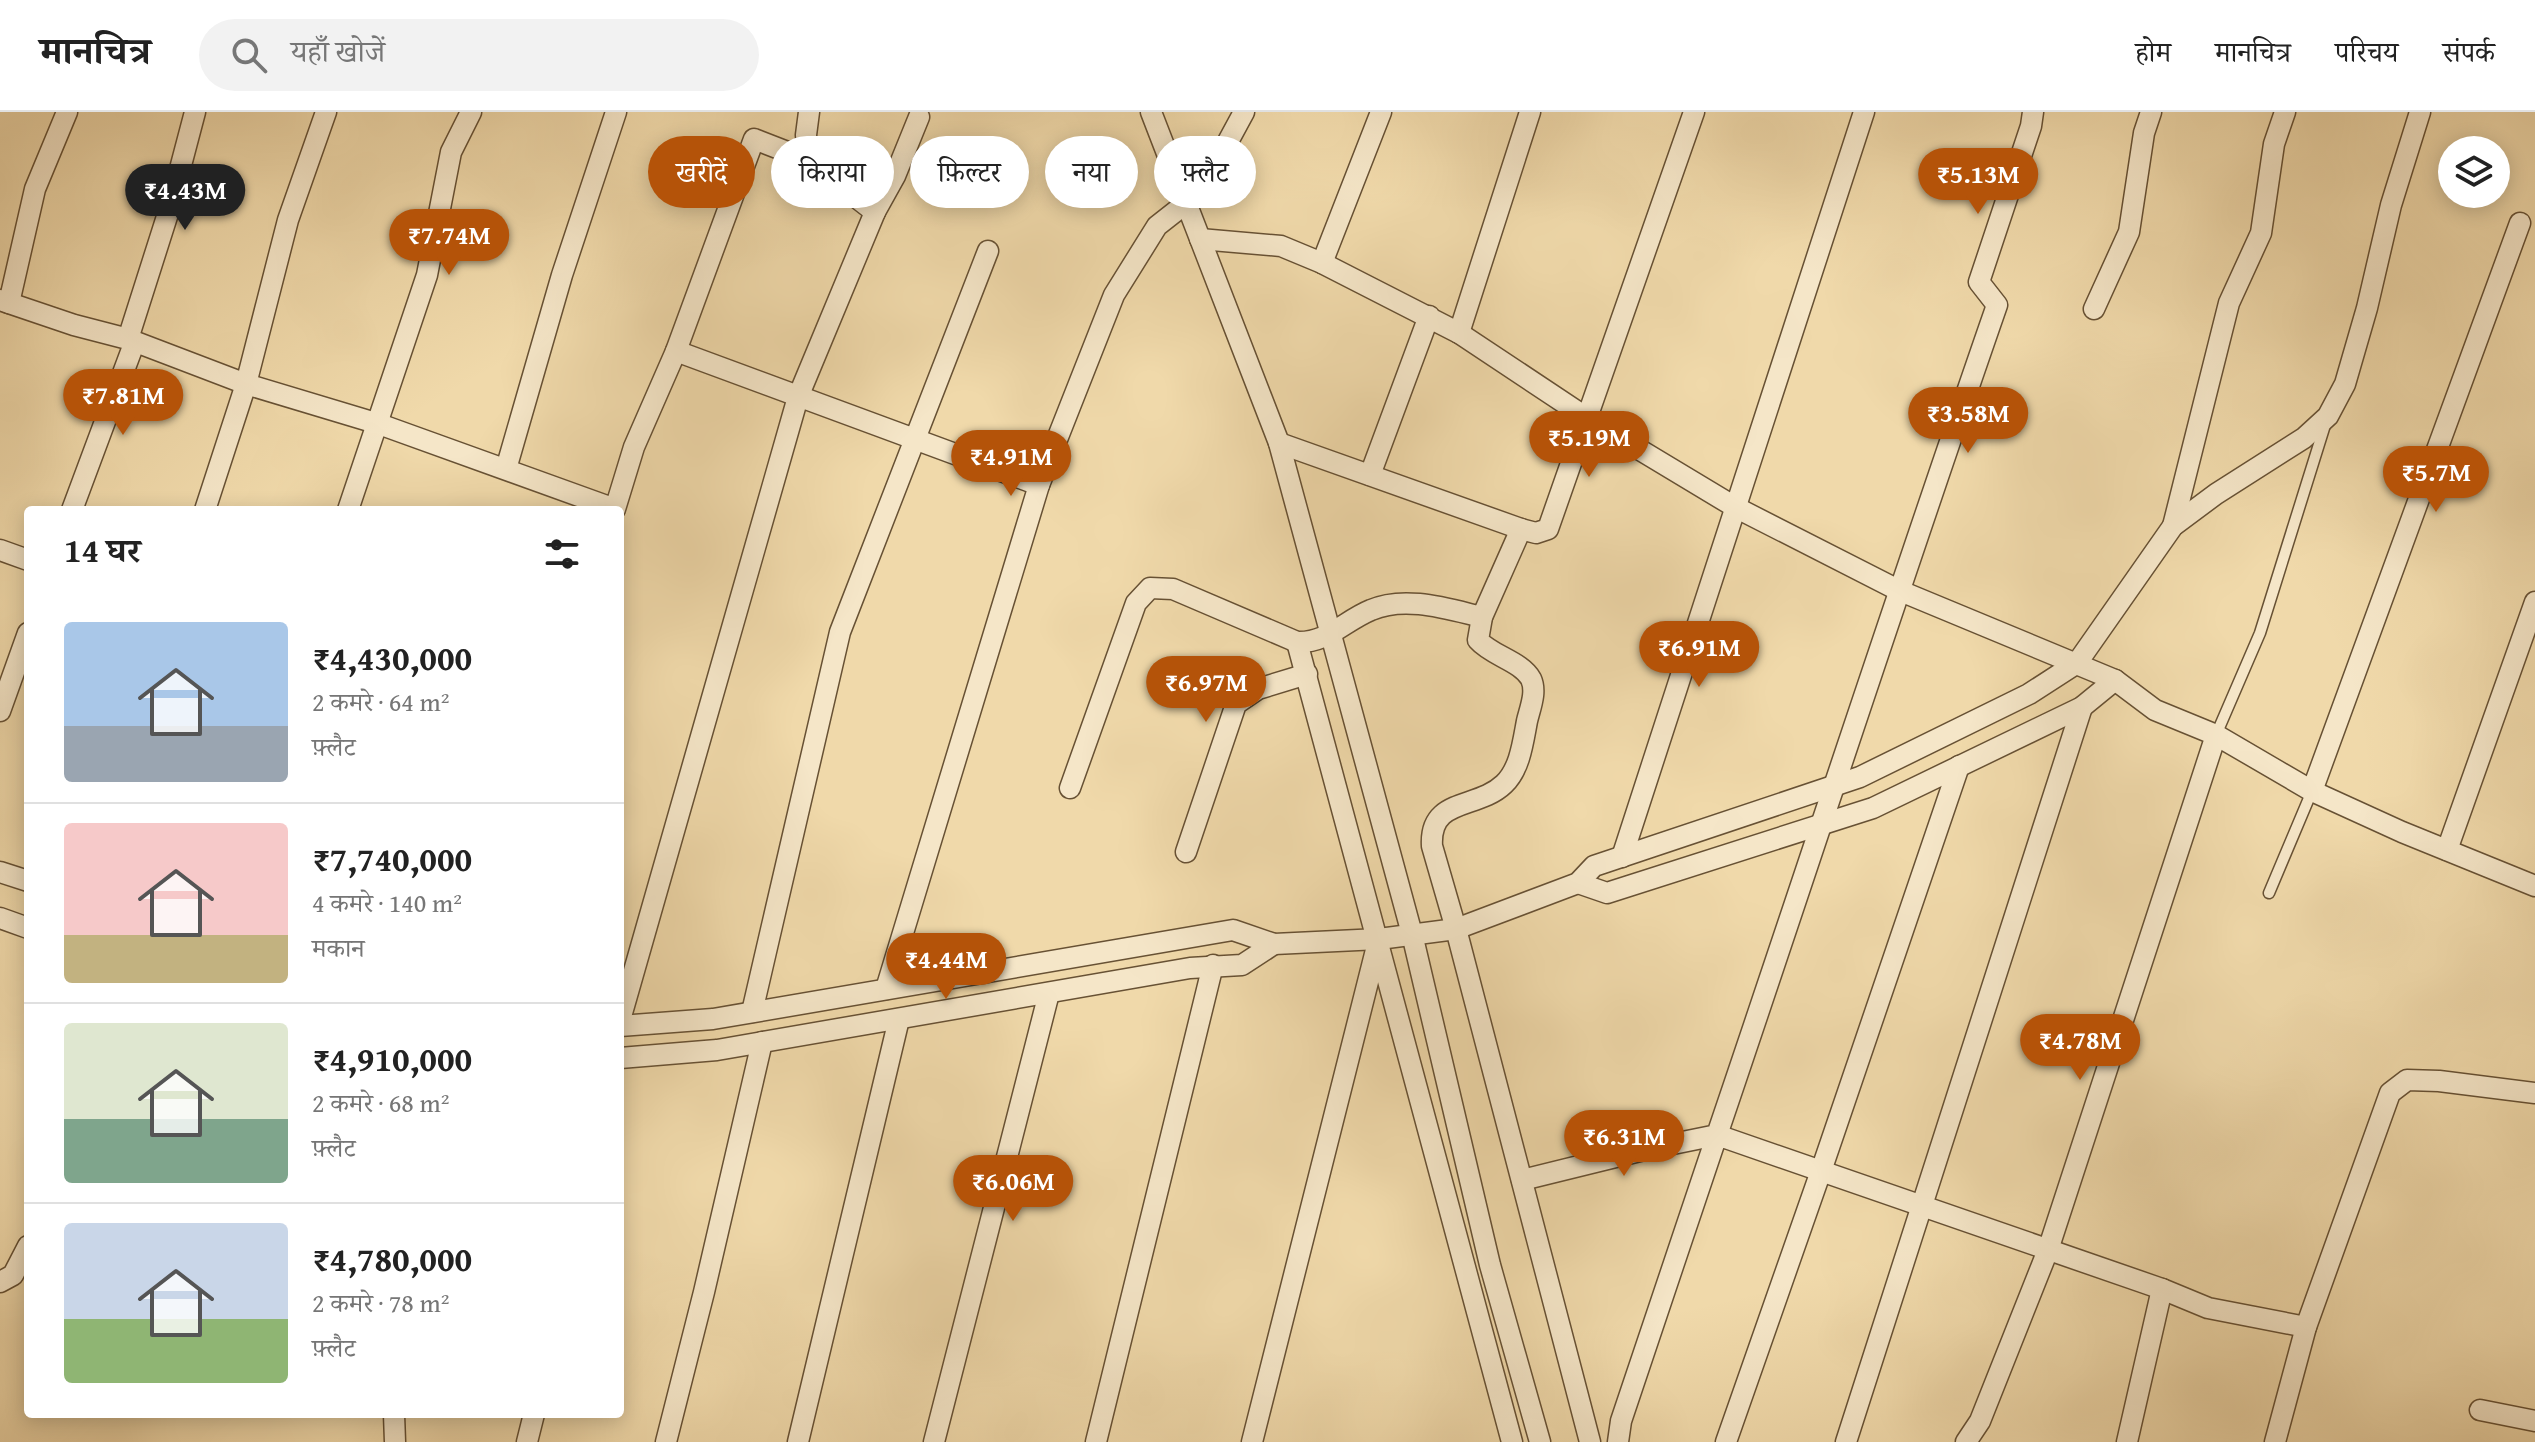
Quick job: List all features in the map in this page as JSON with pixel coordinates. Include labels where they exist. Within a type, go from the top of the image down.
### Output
[{"type":"street","points":[[67,112],[35,189],[4,301],[246,384],[379,424],[604,506]]},
{"type":"street","points":[[73,506],[130,344],[195,112]]},
{"type":"street","points":[[206,506],[246,384],[288,220],[326,112]]},
{"type":"street","points":[[349,506],[427,275],[451,152],[471,112]]},
{"type":"street","points":[[506,469],[562,275],[616,112]]},
{"type":"street","points":[[806,136],[809,112]]},
{"type":"street","points":[[1151,112],[1160,136]]},
{"type":"street","points":[[1231,136],[1244,112]]},
{"type":"street","points":[[1322,263],[1381,112]]},
{"type":"street","points":[[1459,333],[1530,112]]},
{"type":"street","points":[[1279,443],[1521,529],[1536,533],[1548,529],[1694,112]]},
{"type":"street","points":[[1622,857],[1864,112]]},
{"type":"street","points":[[1618,1442],[1621,1421],[1836,785],[1898,590],[1997,305],[1979,282],[2033,112]]},
{"type":"street","points":[[2094,309],[2129,232],[2144,133],[2151,112]]},
{"type":"street","points":[[2173,526],[2229,303],[2261,233],[2274,144],[2285,112]]},
{"type":"street","points":[[624,1023],[713,1019],[1233,930],[1274,944],[1379,939],[1456,929],[1578,883],[1594,866],[1860,777],[2029,694],[2077,663],[2173,526],[2216,494],[2304,438],[2328,416],[2345,384],[2391,205],[2420,112]]},
{"type":"street","points":[[624,1009],[798,397],[875,212],[895,176],[919,117]]},
{"type":"street","points":[[616,506],[634,447],[676,351],[754,139],[771,146]]},
{"type":"street","points":[[870,208],[875,212]]},
{"type":"street","points":[[886,989],[1039,485],[1114,295],[1157,226],[1180,208]]},
{"type":"street","points":[[1187,208],[1279,443],[1412,934],[1490,1265],[1540,1442]]},
{"type":"street","points":[[2312,791],[2520,223]]},
{"type":"street","points":[[1200,239],[1281,246],[1322,263],[1459,333],[1587,418],[1735,507],[1898,590],[2115,680],[2155,710],[2216,735],[2312,791],[2535,886]]},
{"type":"street","points":[[752,1012],[840,632],[988,251]]},
{"type":"street","points":[[1370,475],[1429,316]]},
{"type":"street","points":[[676,351],[1039,485]]},
{"type":"street","points":[[1521,529],[1482,617],[1478,640],[1488,652],[1505,658],[1529,675],[1534,687],[1519,760],[1502,786],[1444,812],[1435,820],[1431,832],[1432,846],[1590,1442]]},
{"type":"street","points":[[0,550],[24,559]]},
{"type":"street","points":[[1070,788],[1136,603],[1150,588],[1173,589],[1297,642],[1332,635],[1372,609],[1398,605],[1434,605],[1482,617]]},
{"type":"street","points":[[2447,850],[2535,602]]},
{"type":"street","points":[[1297,642],[1512,1442]]},
{"type":"street","points":[[0,711],[24,644]]},
{"type":"street","points":[[1186,852],[1236,704],[1258,689],[1307,674]]},
{"type":"street","points":[[1578,883],[1607,893],[1873,808],[2082,707],[2115,680]]},
{"type":"street","points":[[1846,1442],[2082,707]]},
{"type":"street","points":[[1966,1442],[1980,1421],[2048,1250],[2216,735]]},
{"type":"street","points":[[1726,1442],[1959,766]]},
{"type":"street","points":[[0,872],[24,880]]},
{"type":"street","points":[[0,918],[24,927]]},
{"type":"street","points":[[1252,1442],[1379,939]]},
{"type":"street","points":[[624,1058],[717,1050],[1213,965],[1242,965],[1274,944]]},
{"type":"street","points":[[1096,1442],[1213,965]]},
{"type":"street","points":[[934,1442],[1049,993]]},
{"type":"street","points":[[798,1442],[899,1019]]},
{"type":"street","points":[[666,1442],[762,1042]]},
{"type":"street","points":[[2275,1442],[2306,1327],[2390,1093],[2407,1080],[2535,1093]]},
{"type":"street","points":[[1522,1180],[1717,1135],[2162,1289],[2208,1308],[2306,1327]]},
{"type":"street","points":[[14,1279],[24,1255]]},
{"type":"street","points":[[2127,1442],[2162,1289]]},
{"type":"street","points":[[2480,1410],[2535,1421]]},
{"type":"street","points":[[394,1418],[395,1442]]},
{"type":"street","points":[[527,1442],[533,1418]]},
{"type":"lane","points":[[2216,735],[2260,633],[2328,416]]},
{"type":"lane","points":[[2269,893],[2312,791]]}]
